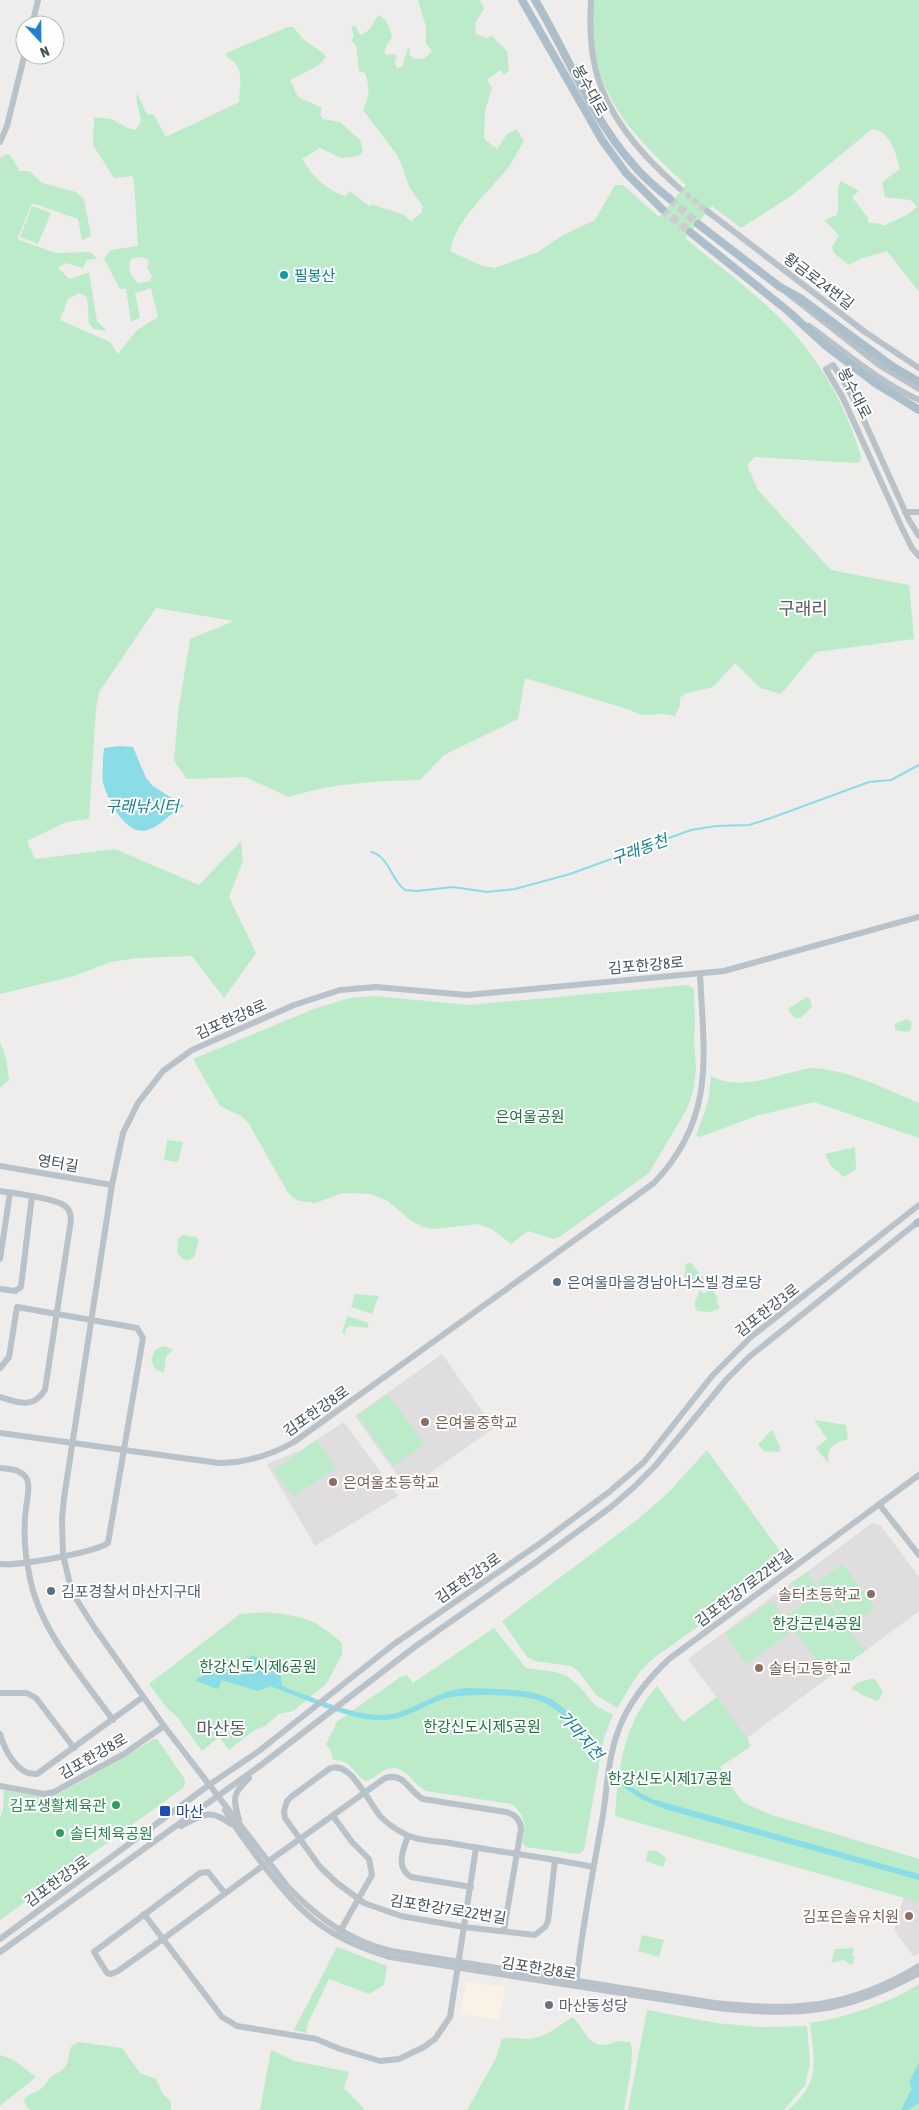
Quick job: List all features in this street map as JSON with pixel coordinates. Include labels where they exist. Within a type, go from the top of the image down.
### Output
[{"type":"main road","name":"봉수대로","points":[[522,0],[602,140],[626,173],[662,209]]},
{"type":"main road","name":"봉수대로","points":[[534,0],[617,145],[647,180],[670,199]]},
{"type":"main road","name":"봉수대로","points":[[698,224],[780,287]]},
{"type":"main road","name":"봉수대로","points":[[690,232],[788,311]]},
{"type":"main road","points":[[780,287],[800,298],[892,366],[919,382]]},
{"type":"main road","points":[[788,311],[825,345],[875,383],[919,410]]},
{"type":"street","points":[[34,15],[38,0]]},
{"type":"street","points":[[591,0],[591,42],[594,62],[609,104],[636,146],[679,188]]},
{"type":"street","points":[[1,137],[7,126],[22,65]]},
{"type":"street","name":"황금로24번길","points":[[707,211],[872,338],[919,368]]},
{"type":"street","name":"봉수대로","points":[[780,287],[879,365],[919,389]]},
{"type":"street","name":"봉수대로","points":[[788,311],[874,374],[904,394],[919,400]]},
{"type":"street","name":"봉수대로","points":[[919,536],[905,512],[846,384],[833,365],[829,366],[826,369],[843,398],[902,528],[912,548],[919,556]]},
{"type":"street","points":[[905,512],[919,512]]},
{"type":"street","points":[[902,528],[919,536]]},
{"type":"street","name":"김포한강8로","points":[[919,917],[724,971],[467,995],[376,987],[340,990],[311,998],[214,1038],[192,1050],[163,1071],[138,1103],[124,1133],[112,1185],[62,1520],[63,1555],[69,1580],[84,1612],[164,1726],[266,1863],[304,1903],[338,1934],[365,1950],[390,1957],[459,1965],[718,2008],[789,2013],[826,2009],[863,2000],[919,1973]]},
{"type":"street","name":"김포한강8로","points":[[73,1445],[219,1464],[245,1461],[281,1449],[331,1416],[654,1183],[683,1146],[699,1105],[704,1074],[700,974]]},
{"type":"street","name":"영터길","points":[[0,1166],[112,1185]]},
{"type":"street","points":[[0,1191],[32,1196],[62,1204],[71,1215],[46,1384],[42,1395],[34,1402],[29,1403],[0,1397]]},
{"type":"street","points":[[0,1259],[10,1193]]},
{"type":"street","points":[[0,1289],[15,1291],[20,1287],[32,1196]]},
{"type":"street","name":"김포한강3로","points":[[0,1938],[209,1785],[259,1751],[394,1644],[542,1542],[609,1492],[644,1462],[729,1357],[751,1337],[919,1205]]},
{"type":"street","name":"김포한강3로","points":[[0,1952],[261,1765],[416,1646],[611,1507],[656,1465],[726,1380],[749,1358],[918,1222]]},
{"type":"street","points":[[0,1368],[9,1357],[17,1307],[136,1328],[143,1338],[108,1543],[102,1547],[63,1555],[27,1562],[0,1564]]},
{"type":"street","points":[[0,1434],[73,1445]]},
{"type":"street","points":[[0,1468],[18,1470],[28,1480],[29,1486],[24,1526],[27,1562],[34,1593],[47,1624],[113,1720]]},
{"type":"street","name":"김포한강7로22번길","points":[[555,1860],[546,1927],[538,1933],[530,1935],[504,1930],[464,1927],[401,1916],[382,1911],[357,1899],[326,1874],[285,1818],[285,1806],[291,1797],[334,1767],[345,1769],[381,1816],[408,1836],[517,1853],[555,1860],[593,1867],[612,1747],[623,1719],[644,1685],[668,1659],[919,1475]]},
{"type":"street","points":[[879,1504],[919,1556]]},
{"type":"street","points":[[0,1693],[27,1693],[36,1698],[74,1748]]},
{"type":"street","points":[[0,1734],[3,1745],[21,1769],[28,1774],[42,1772],[144,1697]]},
{"type":"street","name":"김포한강8로","points":[[0,1786],[44,1794],[54,1792],[124,1754],[164,1726]]},
{"type":"street","points":[[164,1834],[196,1818],[212,1814],[236,1824],[235,1793],[261,1765]]},
{"type":"street","points":[[224,1892],[208,1872],[204,1871],[94,1952],[107,1973],[118,1972],[224,1892],[333,1816],[364,1792],[385,1778],[398,1777],[405,1781],[414,1793],[423,1799],[511,1813],[518,1819],[521,1827],[504,1930]]},
{"type":"street","points":[[333,1816],[352,1842],[371,1863],[372,1875],[338,1934]]},
{"type":"street","points":[[408,1836],[401,1857],[401,1864],[408,1875],[471,1888]]},
{"type":"street","points":[[144,1914],[222,2017],[234,2024],[316,2039],[348,2052],[380,2061],[399,2059],[411,2055],[440,2034],[450,2017],[476,1848]]},
{"type":"street","points":[[576,1984],[593,1867]]},
{"type":"street","name":"김포한강8로","points":[[576,1984],[749,2007],[804,2007],[861,1994],[919,1966]]},
{"type":"shaded area","name":"은여울중학교","points":[[442,1354],[494,1428],[407,1489],[355,1416]]},
{"type":"shaded area","name":"은여울초등학교","points":[[344,1422],[398,1496],[315,1546],[267,1464],[301,1450]]},
{"type":"shaded area","name":"솔터초등학교","points":[[872,1523],[881,1526],[919,1577],[919,1611],[865,1651],[807,1572]]},
{"type":"shaded area","name":"솔터고등학교","points":[[792,1582],[807,1603],[786,1618],[829,1677],[747,1738],[688,1659]]},
{"type":"shaded area","name":"김포은솔유치원","points":[[904,1897],[919,1902],[919,1953],[914,1957],[894,1930]]},
{"type":"shaded area","points":[[466,1982],[505,1987],[499,2020],[460,2014]]},
{"type":"green space","points":[[418,0],[480,0],[484,9],[475,23],[476,34],[486,38],[492,36],[507,51],[509,71],[504,75],[500,70],[487,80],[492,88],[485,111],[484,139],[497,149],[507,134],[517,129],[524,141],[510,165],[467,216],[454,239],[450,251],[482,266],[495,268],[538,252],[563,235],[595,220],[615,185],[623,185],[659,217],[686,185],[656,157],[630,127],[608,93],[600,74],[595,54],[593,0],[919,0],[919,292],[887,251],[860,259],[849,265],[834,253],[832,247],[839,235],[824,220],[837,215],[838,190],[841,181],[859,191],[852,197],[868,218],[868,223],[877,223],[884,226],[906,215],[917,206],[910,200],[885,197],[882,182],[900,169],[892,144],[888,138],[879,131],[872,129],[791,196],[741,228],[712,206],[685,238],[767,306],[804,345],[834,390],[856,440],[861,457],[861,461],[856,463],[755,457],[747,465],[758,490],[831,570],[909,585],[914,639],[816,652],[781,694],[760,688],[735,663],[713,687],[684,694],[680,698],[680,705],[675,716],[662,714],[642,715],[525,678],[518,719],[444,755],[420,780],[370,782],[337,786],[289,797],[245,777],[187,779],[174,761],[178,713],[190,639],[234,621],[156,608],[99,692],[96,709],[89,819],[66,822],[27,841],[35,859],[115,849],[199,885],[241,841],[243,861],[229,897],[256,953],[224,998],[192,956],[138,958],[111,962],[74,976],[0,994],[0,158],[6,154],[10,155],[20,171],[30,171],[42,183],[76,192],[84,199],[91,236],[82,240],[78,219],[32,203],[17,239],[56,253],[91,252],[97,259],[87,260],[83,268],[66,263],[58,268],[70,279],[89,272],[97,321],[107,331],[94,329],[89,324],[87,297],[79,293],[68,299],[60,320],[110,342],[118,354],[137,330],[158,317],[151,288],[135,293],[140,318],[131,322],[126,289],[120,289],[104,259],[110,250],[138,246],[134,179],[132,176],[114,178],[93,145],[94,117],[111,119],[135,130],[141,122],[137,104],[137,93],[147,114],[154,115],[166,137],[239,102],[239,70],[237,65],[227,57],[226,53],[288,27],[293,27],[304,40],[326,57],[319,65],[290,80],[298,97],[322,108],[320,115],[323,119],[340,122],[360,140],[363,151],[359,156],[341,158],[320,148],[302,159],[316,177],[331,190],[345,196],[350,191],[370,207],[371,204],[404,215],[411,221],[421,213],[423,207],[410,188],[398,156],[363,110],[368,96],[368,83],[365,73],[359,71],[356,45],[351,40],[354,36],[351,27],[355,26],[360,35],[369,30],[378,15],[384,19],[389,27],[392,38],[387,44],[384,53],[388,55],[394,54],[397,57],[394,62],[397,68],[402,67],[408,48],[410,49],[409,55],[415,59],[425,58],[432,51],[426,43],[426,27]],"holes":[[[142,257],[149,260],[147,268],[152,276],[150,281],[138,283],[130,273],[131,259]]]},
{"type":"green space","points":[[32,206],[51,213],[38,244],[20,237]]},
{"type":"green space","name":"은여울공원","points":[[688,985],[694,989],[696,1069],[694,1088],[687,1109],[649,1173],[559,1237],[553,1239],[528,1231],[511,1244],[492,1229],[477,1224],[436,1229],[422,1227],[410,1220],[388,1201],[371,1194],[343,1193],[315,1203],[299,1201],[287,1191],[249,1124],[241,1116],[220,1106],[193,1059],[316,1008],[350,998],[375,996],[470,1005]]},
{"type":"green space","points":[[807,997],[810,999],[812,1007],[801,1018],[795,1018],[790,1013],[789,1008]]},
{"type":"green space","points":[[906,1019],[910,1020],[912,1024],[910,1031],[895,1030],[895,1024]]},
{"type":"green space","points":[[0,1042],[6,1058],[9,1080],[0,1088]]},
{"type":"green space","points":[[811,1068],[825,1069],[852,1076],[919,1103],[919,1138],[814,1102],[756,1116],[700,1137],[696,1136],[708,1102],[711,1076],[735,1083],[748,1082]]},
{"type":"green space","points":[[167,1140],[183,1142],[178,1162],[164,1160]]},
{"type":"green space","points":[[855,1147],[856,1169],[844,1177],[830,1165],[825,1154]]},
{"type":"green space","points":[[183,1235],[196,1237],[199,1240],[194,1257],[188,1260],[182,1259],[177,1252],[178,1239]]},
{"type":"green space","points":[[690,1262],[704,1279],[703,1284],[684,1281],[686,1264]]},
{"type":"green space","points":[[711,1288],[718,1298],[716,1300],[720,1308],[711,1312],[697,1311],[694,1304],[700,1290],[704,1294]]},
{"type":"green space","points":[[355,1294],[379,1296],[372,1314],[351,1307]]},
{"type":"green space","points":[[347,1316],[369,1323],[367,1328],[351,1326],[346,1328],[345,1334],[342,1332]]},
{"type":"green space","points":[[163,1346],[173,1350],[166,1356],[164,1373],[155,1369],[151,1360],[155,1350]]},
{"type":"green space","points":[[388,1394],[424,1444],[394,1466],[358,1416]]},
{"type":"green space","points":[[814,1420],[846,1425],[848,1439],[832,1447],[828,1454],[829,1464],[816,1448],[827,1439]]},
{"type":"green space","points":[[771,1430],[781,1450],[778,1452],[764,1451],[758,1445]]},
{"type":"green space","points":[[317,1440],[336,1468],[293,1497],[274,1470]]},
{"type":"green space","points":[[707,1450],[787,1561],[752,1581],[710,1618],[651,1660],[638,1674],[617,1708],[596,1695],[578,1671],[571,1666],[535,1661],[527,1657],[502,1621],[637,1520],[668,1493]]},
{"type":"green space","points":[[843,1564],[875,1608],[849,1626],[817,1582]]},
{"type":"green space","name":"한강근린4공원","points":[[807,1572],[865,1651],[829,1677],[785,1618],[806,1603],[792,1582]]},
{"type":"green space","points":[[772,1601],[793,1630],[746,1664],[725,1634]]},
{"type":"green space","name":"한강신도시제6공원","points":[[266,1612],[299,1617],[315,1623],[342,1643],[342,1655],[326,1684],[293,1711],[279,1714],[265,1726],[253,1731],[229,1750],[219,1737],[202,1751],[178,1718],[166,1707],[149,1684],[240,1614]]},
{"type":"green space","name":"한강신도시제5공원","points":[[494,1628],[526,1668],[555,1672],[567,1676],[579,1686],[596,1706],[613,1715],[604,1738],[584,1850],[579,1854],[525,1847],[522,1842],[524,1826],[522,1816],[511,1804],[426,1791],[404,1772],[394,1768],[384,1770],[366,1781],[345,1762],[333,1760],[326,1744],[336,1725],[335,1723],[399,1678],[407,1675],[413,1683]]},
{"type":"green space","points":[[874,1678],[883,1692],[878,1701],[864,1696],[851,1688],[859,1682]]},
{"type":"green space","name":"한강신도시제17공원","points":[[657,1686],[683,1722],[717,1697],[751,1746],[720,1767],[743,1802],[772,1815],[919,1859],[919,1902],[615,1816],[621,1764],[630,1731],[646,1700]]},
{"type":"green space","name":"솔터체육공원","points":[[157,1739],[184,1778],[185,1784],[183,1788],[0,1920],[0,1817],[3,1810],[4,1790],[44,1797],[56,1795]]},
{"type":"green space","points":[[648,1851],[659,1852],[666,1858],[663,1867],[646,1861]]},
{"type":"green space","points":[[642,1935],[664,1940],[659,1957],[638,1951]]},
{"type":"green space","points":[[337,1947],[387,1966],[384,1985],[369,1994],[329,1979],[308,2023],[306,2033],[294,2030]]},
{"type":"green space","points":[[835,1949],[854,1949],[852,1956],[855,1957],[852,1965],[843,1960],[831,1963]]},
{"type":"green space","points":[[919,1984],[919,2110],[788,2110],[799,2100],[811,2080],[814,2060],[810,2023],[866,2009],[894,1998]]},
{"type":"green space","points":[[647,2010],[716,2023],[760,2027],[807,2026],[810,2063],[805,2085],[784,2110],[628,2110]]},
{"type":"green space","points":[[572,2017],[588,2038],[596,2044],[605,2045],[621,2041],[630,2042],[632,2055],[624,2110],[467,2110],[496,2058],[502,2039],[539,2037]]},
{"type":"green space","points":[[79,2042],[122,2048],[140,2073],[156,2079],[163,2094],[171,2102],[171,2110],[30,2110],[23,2101],[42,2088],[51,2077],[64,2068],[70,2049]]},
{"type":"green space","points":[[271,2050],[295,2061],[349,2072],[344,2088],[365,2110],[260,2110]]},
{"type":"green space","points":[[0,2055],[12,2059],[36,2077],[0,2106]]},
{"type":"water","name":"구래낚시터","points":[[133,747],[146,778],[153,786],[184,806],[148,830],[140,831],[125,823],[119,816],[105,790],[103,783],[104,748]]},
{"type":"water","name":"가마지천","points":[[252,1655],[280,1669],[282,1685],[289,1689],[343,1708],[371,1714],[385,1715],[397,1713],[439,1695],[465,1688],[511,1690],[538,1694],[564,1708],[584,1730],[620,1777],[631,1787],[652,1799],[919,1874],[919,1880],[668,1810],[643,1800],[619,1784],[563,1715],[548,1704],[537,1700],[504,1695],[452,1697],[404,1716],[379,1720],[339,1712],[270,1686],[258,1691],[222,1680],[218,1689],[196,1681],[197,1678],[226,1668],[233,1673]]},
{"type":"water","points":[[919,2063],[919,2103],[908,2110],[901,2110],[912,2088],[909,2082]]},
{"type":"pier","points":[[602,1750],[619,1772],[617,1786],[599,1764]]},
{"type":"waterway","name":"구래동천","points":[[371,852],[382,858],[400,886],[405,890],[417,891],[453,887],[487,892],[515,889],[570,874],[691,830],[716,826],[749,825],[869,782],[891,780],[919,765]]},
{"type":"tunnel","points":[[679,188],[707,211]]},
{"type":"tunnel","points":[[670,199],[698,224]]},
{"type":"tunnel","points":[[662,209],[690,232]]},
{"type":"place","name":"필봉산","points":[[284,275]]},
{"type":"place","name":"은여울마을경남아너스빌 경로당","points":[[557,1282]]},
{"type":"place","name":"은여울중학교","points":[[425,1422]]},
{"type":"place","name":"은여울초등학교","points":[[333,1482]]},
{"type":"place","name":"김포경찰서 마산지구대","points":[[51,1591]]},
{"type":"place","name":"솔터초등학교","points":[[871,1594]]},
{"type":"place","name":"솔터고등학교","points":[[759,1668]]},
{"type":"place","name":"김포생활체육관","points":[[116,1805]]},
{"type":"place","name":"마산","points":[[165,1811]]},
{"type":"place","name":"솔터체육공원","points":[[60,1833]]},
{"type":"place","name":"김포은솔유치원","points":[[909,1916]]},
{"type":"place","name":"마산동성당","points":[[549,2005]]},
{"type":"district","name":"구래리","points":[[803,608]]},
{"type":"district","name":"마산동","points":[[221,1728]]}]
